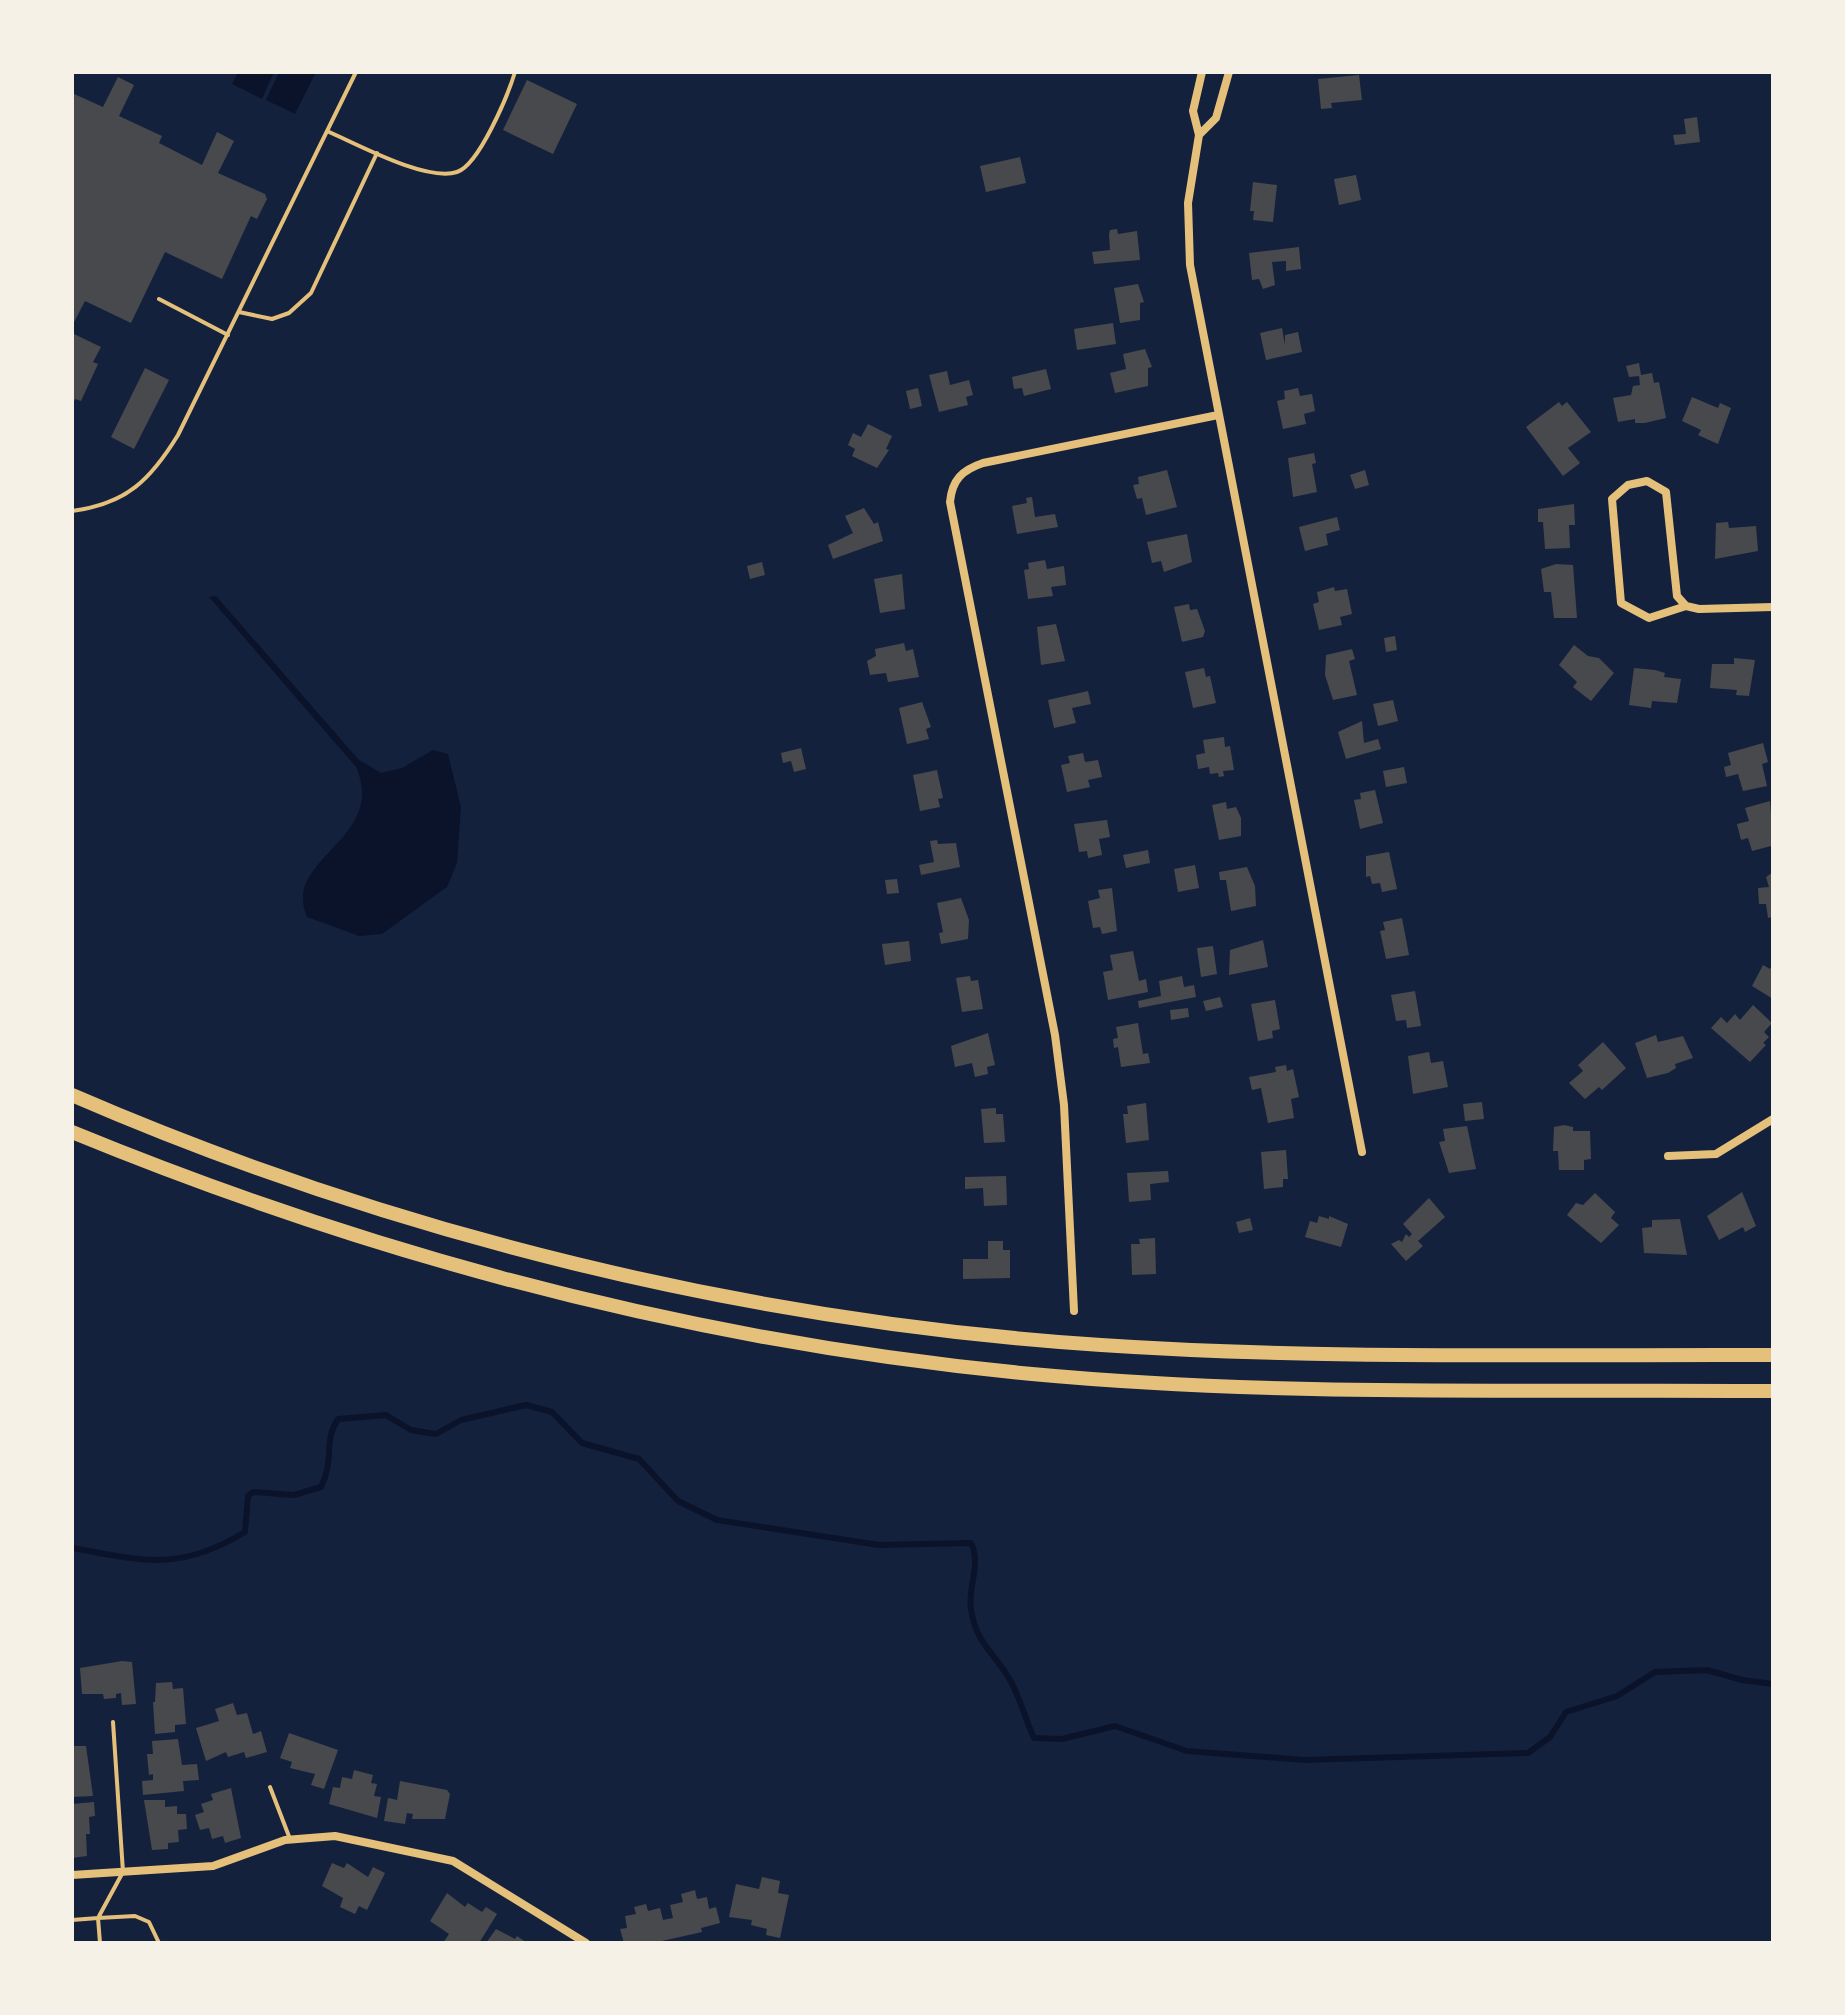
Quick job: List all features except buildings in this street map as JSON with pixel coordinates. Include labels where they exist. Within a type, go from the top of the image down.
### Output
[{"type":"main road","points":[[72,1095],[277,1174],[451,1230],[653,1280],[843,1315],[1051,1340],[1257,1353],[1773,1355]]},
{"type":"main road","points":[[72,1132],[250,1202],[465,1269],[603,1304],[827,1348],[1033,1374],[1177,1384],[1773,1391]]},
{"type":"street","points":[[1202,72],[1193,111],[1199,135],[1188,203],[1190,265],[1362,1152]]},
{"type":"street","points":[[1199,135],[1216,118],[1229,72]]},
{"type":"street","points":[[1074,1311],[1064,1105],[1055,1035],[953,518],[951,490],[968,468],[983,463],[1218,415]]},
{"type":"street","points":[[1686,606],[1677,596],[1666,492],[1647,481],[1628,485],[1612,499],[1621,603],[1649,618],[1686,606],[1699,609],[1773,607]]},
{"type":"street","points":[[1668,1156],[1716,1154],[1773,1119]]},
{"type":"street","points":[[72,1875],[213,1866],[290,1839],[335,1836],[453,1861],[586,1943]]},
{"type":"lane","points":[[72,511],[120,497],[155,473],[178,435],[356,72]]},
{"type":"lane","points":[[327,131],[437,175],[458,172],[474,161],[515,72]]},
{"type":"lane","points":[[239,312],[272,319],[289,313],[311,293],[377,153]]},
{"type":"lane","points":[[159,299],[228,335]]},
{"type":"lane","points":[[100,1943],[98,1918],[123,1872],[113,1722]]},
{"type":"lane","points":[[270,1787],[290,1839]]},
{"type":"lane","points":[[72,1920],[135,1916],[149,1922],[159,1943]]},
{"type":"water","points":[[238,72],[274,72],[262,99],[232,84]]},
{"type":"water","points":[[279,72],[316,72],[295,114],[266,100]]},
{"type":"water","points":[[216,596],[358,759],[381,773],[402,768],[433,750],[448,754],[461,807],[457,863],[447,887],[382,934],[359,936],[307,917],[303,897],[308,879],[348,831],[358,813],[362,792],[356,767],[209,597]]},
{"type":"waterway","points":[[72,1548],[120,1557],[161,1560],[200,1553],[245,1532],[248,1496],[253,1492],[294,1495],[321,1487],[331,1435],[338,1419],[386,1415],[411,1430],[436,1434],[461,1420],[526,1405],[552,1412],[582,1443],[639,1459],[678,1501],[717,1520],[879,1545],[971,1543],[975,1568],[970,1601],[977,1632],[1014,1687],[1034,1738],[1062,1739],[1115,1726],[1187,1751],[1305,1760],[1528,1753],[1550,1737],[1566,1712],[1617,1696],[1655,1672],[1707,1670],[1742,1680],[1773,1684]]}]
